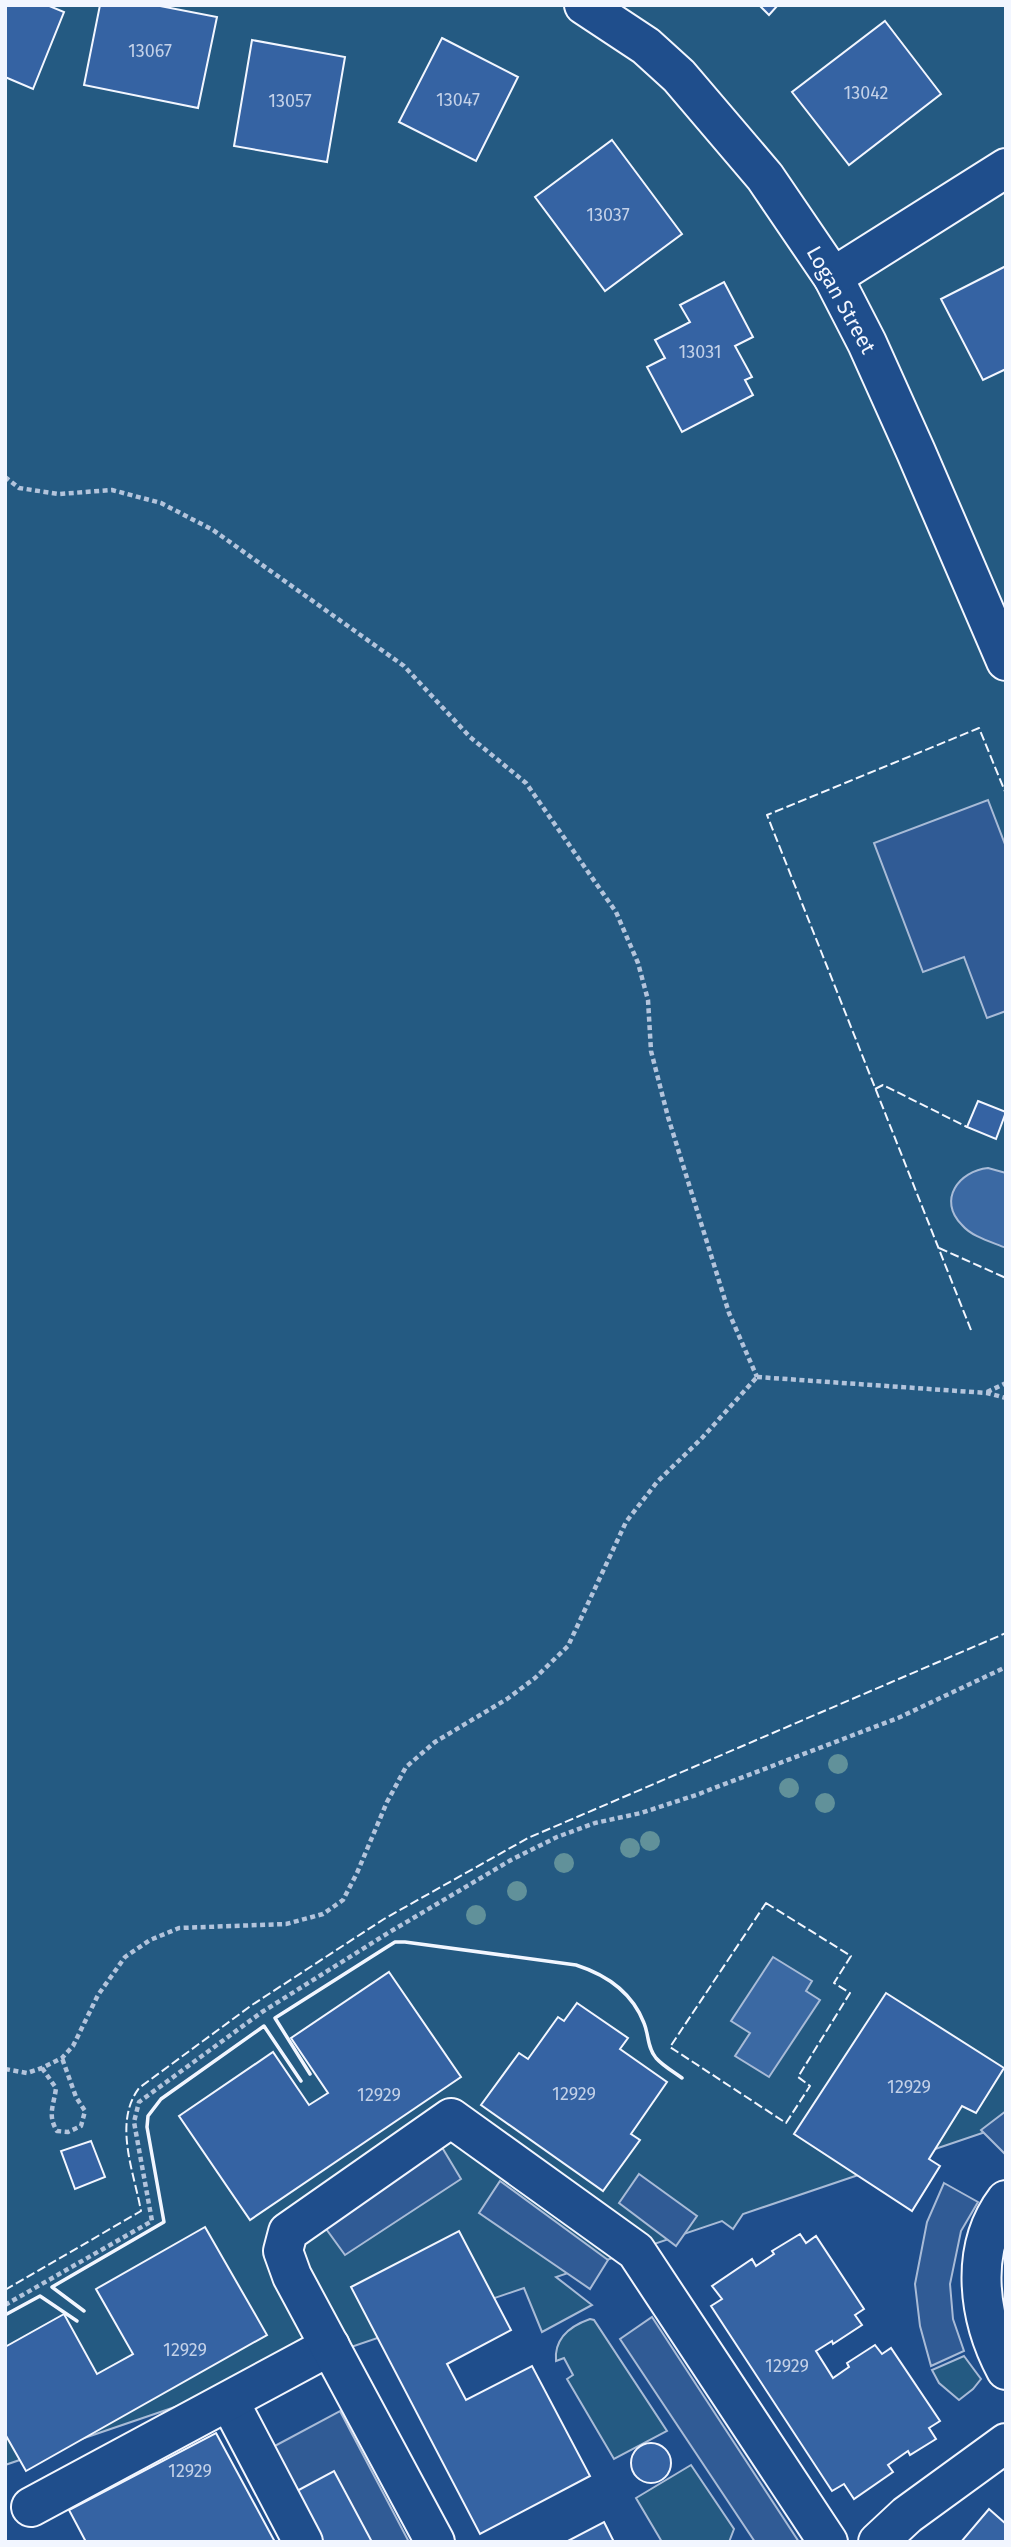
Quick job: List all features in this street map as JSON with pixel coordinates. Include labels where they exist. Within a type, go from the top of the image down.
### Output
[{"type":"street","name":"Logan Street","points":[[584,5],[646,46],[679,76],[765,177],[833,277],[867,343],[1006,661]]},
{"type":"street","points":[[833,277],[1006,168]]},
{"type":"street","points":[[435,2542],[292,2276],[283,2251],[288,2232],[452,2118],[636,2251],[828,2542]]},
{"type":"street","points":[[1006,2200],[996,2213],[980,2266],[986,2323],[1006,2370]]},
{"type":"street","points":[[31,2507],[330,2346]]},
{"type":"street","points":[[229,2401],[303,2542]]},
{"type":"street","points":[[878,2542],[907,2515],[1006,2443]]},
{"type":"path","points":[[5,477],[19,488],[59,494],[112,490],[161,502],[213,530],[404,666],[470,737],[526,783],[616,912],[638,962],[648,1000],[651,1051],[668,1117],[729,1313],[757,1377]]},
{"type":"path","points":[[757,1377],[987,1393],[1006,1398]]},
{"type":"path","points":[[5,2069],[27,2073],[62,2058],[73,2046],[98,1995],[125,1957],[149,1940],[179,1928],[286,1924],[323,1914],[343,1900],[357,1874],[387,1802],[406,1767],[435,1742],[516,1692],[568,1646],[626,1522],[657,1482],[702,1438],[757,1377]]},
{"type":"path","points":[[987,1393],[1006,1383]]},
{"type":"path","points":[[5,2305],[152,2221],[134,2122],[139,2102],[262,2012],[388,1933],[511,1860],[556,1837],[595,1824],[641,1814],[709,1790],[898,1718],[1006,1667]]},
{"type":"path","points":[[42,2068],[56,2088],[50,2110],[51,2121],[57,2131],[68,2132],[81,2126],[85,2111],[76,2097],[62,2058]]},
{"type":"shaded area","points":[[5,5],[1006,5],[1006,2125],[743,2214],[733,2229],[722,2221],[556,2277],[592,2305],[542,2332],[524,2288],[5,2465]]},
{"type":"shaded area","points":[[988,800],[1006,847],[1006,1011],[987,1018],[964,957],[923,972],[874,843]]},
{"type":"shaded area","points":[[988,1168],[1006,1173],[1006,1248],[971,1233],[962,1225],[951,1206],[955,1188],[960,1181],[978,1170]]},
{"type":"shaded area","points":[[773,1957],[812,1981],[806,1991],[820,2000],[769,2077],[735,2056],[750,2033],[731,2021]]},
{"type":"shaded area","points":[[1006,2111],[1006,2155],[981,2130]]},
{"type":"shaded area","points":[[440,2144],[461,2179],[345,2255],[324,2226]]},
{"type":"shaded area","points":[[639,2174],[697,2216],[676,2246],[619,2203]]},
{"type":"shaded area","points":[[500,2181],[608,2260],[590,2289],[479,2213]]},
{"type":"shaded area","points":[[944,2183],[978,2202],[961,2231],[950,2284],[953,2319],[964,2351],[931,2366],[920,2326],[915,2284],[927,2222]]},
{"type":"shaded area","points":[[652,2317],[799,2542],[755,2542],[620,2339]]},
{"type":"shaded area","points":[[590,2319],[594,2320],[667,2431],[614,2459],[567,2379],[573,2375],[564,2358],[556,2361],[558,2346],[565,2334]]},
{"type":"shaded area","points":[[964,2356],[981,2379],[959,2400],[939,2383],[932,2370]]},
{"type":"shaded area","points":[[340,2411],[409,2542],[321,2542],[271,2448]]},
{"type":"shaded area","points":[[691,2465],[734,2529],[729,2542],[662,2542],[636,2498]]},
{"type":"building","points":[[5,5],[47,5],[64,12],[33,89],[5,77]]},
{"type":"building","points":[[100,5],[155,5],[217,17],[198,108],[84,85]]},
{"type":"building","points":[[759,5],[778,5],[769,15]]},
{"type":"building","points":[[885,21],[941,94],[849,165],[792,92]]},
{"type":"building","points":[[442,38],[518,77],[476,161],[399,122]]},
{"type":"building","points":[[252,40],[345,57],[327,162],[234,146]]},
{"type":"building","points":[[612,140],[682,234],[605,291],[535,197]]},
{"type":"building","points":[[1006,266],[1006,369],[983,380],[941,299]]},
{"type":"building","points":[[724,282],[753,337],[735,346],[752,377],[745,380],[753,395],[682,432],[647,367],[665,358],[655,340],[690,322],[680,305]]},
{"type":"building","points":[[978,1101],[1006,1112],[996,1139],[967,1127]]},
{"type":"building","points":[[389,1972],[461,2077],[250,2220],[179,2116],[273,2052],[309,2105],[328,2093],[291,2038]]},
{"type":"building","points":[[886,1993],[1004,2068],[976,2113],[962,2106],[929,2159],[940,2166],[912,2211],[794,2134]]},
{"type":"building","points":[[577,2003],[628,2038],[620,2049],[667,2082],[631,2134],[640,2140],[603,2191],[481,2105],[519,2053],[528,2059],[558,2017],[564,2021]]},
{"type":"building","points":[[91,2141],[105,2177],[75,2189],[61,2151]]},
{"type":"building","points":[[205,2227],[267,2335],[26,2471],[5,2434],[5,2347],[64,2314],[97,2374],[133,2354],[96,2289]]},
{"type":"building","points":[[459,2231],[511,2330],[447,2364],[466,2400],[532,2366],[590,2476],[480,2534],[351,2287]]},
{"type":"building","points":[[800,2234],[806,2243],[816,2236],[864,2309],[855,2315],[862,2325],[833,2344],[832,2341],[816,2351],[833,2378],[849,2367],[847,2363],[875,2345],[882,2354],[891,2348],[940,2421],[929,2428],[936,2439],[910,2455],[908,2451],[888,2465],[893,2472],[854,2499],[844,2484],[832,2491],[711,2306],[722,2299],[712,2286],[752,2259],[756,2266],[774,2254],[772,2251]]},
{"type":"building","points":[[216,2433],[275,2542],[86,2542],[69,2510]]},
{"type":"building","points":[[651,2443],[665,2449],[671,2463],[665,2477],[651,2483],[637,2477],[631,2463],[637,2449]]},
{"type":"building","points":[[334,2471],[372,2542],[321,2542],[295,2492]]},
{"type":"building","points":[[989,2509],[1006,2524],[1006,2542],[961,2542]]},
{"type":"building","points":[[604,2522],[614,2542],[566,2542]]},
{"type":"fence","points":[[971,1330],[767,815],[979,728],[1006,794]]},
{"type":"fence","points":[[875,1089],[883,1085],[967,1127]]},
{"type":"fence","points":[[939,1248],[1006,1278]]},
{"type":"fence","points":[[5,2290],[141,2211],[126,2132],[131,2102],[139,2088],[252,2005],[384,1919],[528,1838],[1006,1633]]},
{"type":"fence","points":[[766,1903],[851,1956],[834,1983],[850,1993],[798,2077],[810,2086],[786,2123],[670,2047],[766,1903]]},
{"type":"wall","points":[[310,2074],[275,2018],[395,1942],[405,1942],[576,1965],[598,1974],[617,1986],[633,2002],[644,2023],[653,2054],[682,2078]]},
{"type":"wall","points":[[84,2311],[52,2287],[164,2222],[147,2127],[148,2116],[161,2099],[264,2026],[301,2081]]},
{"type":"wall","points":[[5,2315],[40,2296],[77,2321]]}]
